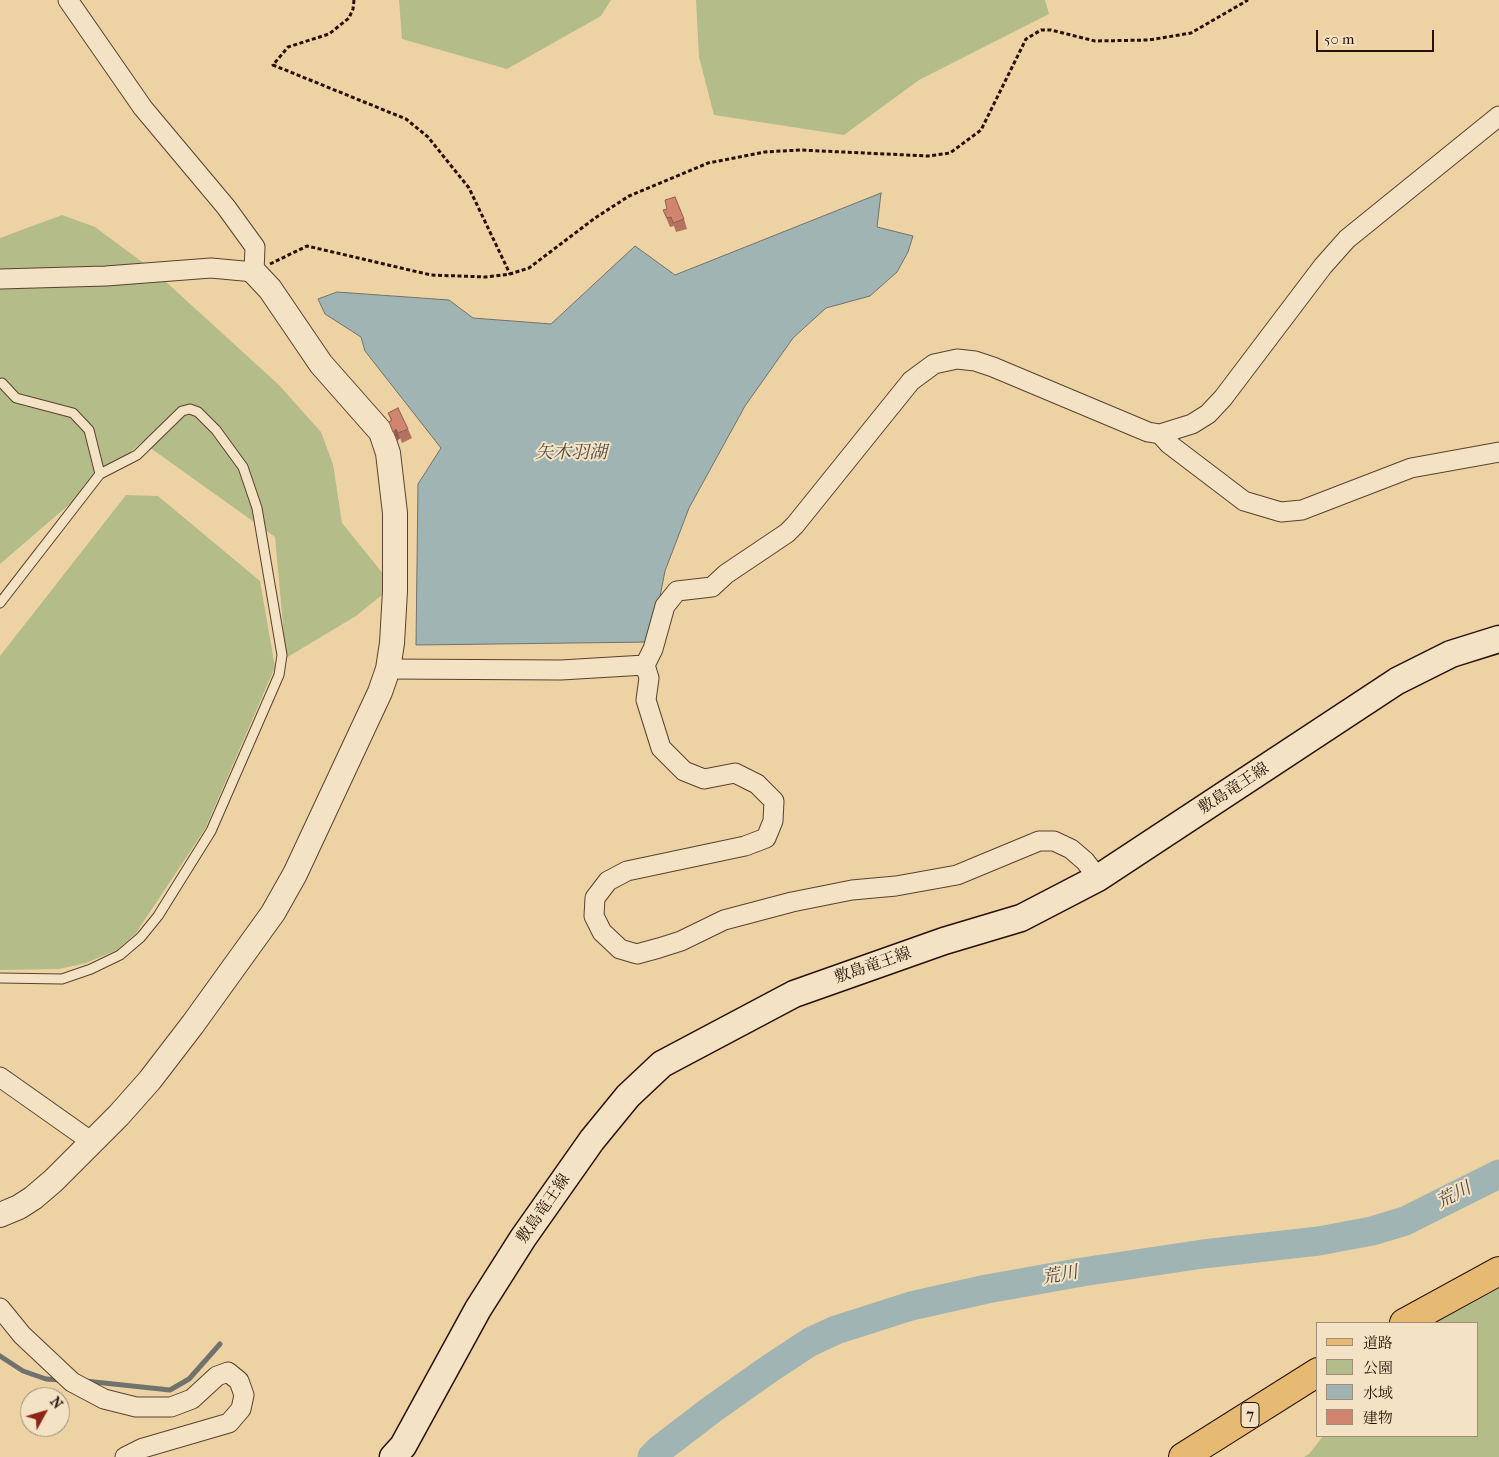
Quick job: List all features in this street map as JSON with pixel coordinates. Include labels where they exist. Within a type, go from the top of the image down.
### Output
[{"type":"main road","name":"敷島竜王線","points":[[394,1457],[403,1446],[478,1309],[523,1238],[592,1140],[628,1096],[662,1064],[794,994],[944,941],[1021,918],[1098,878],[1397,681],[1451,654],[1499,639]]},
{"type":"main road","points":[[1406,1322],[1499,1271]]},
{"type":"main road","name":"7","points":[[1182,1457],[1316,1373]]},
{"type":"street","points":[[68,0],[143,108],[226,206],[254,247],[254,272]]},
{"type":"street","points":[[1098,878],[1085,861],[1071,849],[1054,841],[1039,841],[957,875],[896,886],[852,890],[792,902],[724,920],[681,941],[659,948],[637,954],[620,949],[602,932],[594,916],[595,898],[608,881],[628,870],[745,846],[766,838],[773,821],[774,801],[757,784],[735,773],[704,779],[684,771],[661,748],[646,700],[649,678],[645,665],[653,649],[665,606],[677,591],[712,587],[726,574],[787,534],[911,380],[934,364],[957,359],[975,361],[1148,432],[1160,434],[1192,424],[1208,414],[1223,398],[1336,250],[1347,239],[1499,116]]},
{"type":"street","points":[[0,280],[106,276],[211,268],[254,272],[270,289],[321,364],[381,432],[388,453],[395,513],[395,591],[392,643],[388,669],[380,692],[284,894],[194,1024],[131,1101],[53,1181],[19,1207],[0,1215]]},
{"type":"street","points":[[1160,434],[1169,444],[1244,501],[1281,512],[1302,510],[1412,468],[1499,452]]},
{"type":"street","points":[[388,669],[561,670],[645,665]]},
{"type":"street","points":[[0,1077],[92,1142]]},
{"type":"street","points":[[0,1308],[22,1335],[72,1382],[104,1399],[136,1407],[171,1407],[192,1399],[217,1376],[228,1372],[239,1381],[244,1395],[241,1409],[229,1423],[143,1448],[125,1457]]},
{"type":"lane","points":[[2,383],[16,398],[73,413],[89,430],[100,474]]},
{"type":"lane","points":[[0,603],[100,474],[137,455],[182,411],[190,409],[198,412],[216,430],[243,467],[257,508],[282,655],[279,675],[211,831],[158,916],[141,937],[120,955],[91,969],[62,978],[0,978]]},
{"type":"path","points":[[354,0],[349,18],[329,34],[288,47],[273,65],[406,118],[428,136],[469,188],[510,274]]},
{"type":"path","points":[[254,272],[307,246],[431,275],[486,277],[510,274],[529,268],[595,218],[629,196],[708,163],[765,152],[800,150],[928,156],[950,153],[981,130],[1026,39],[1041,30],[1051,30],[1095,41],[1150,40],[1191,33],[1248,0]]},
{"type":"green space","points":[[399,0],[611,0],[601,16],[507,69],[402,39]]},
{"type":"green space","points":[[696,0],[1045,0],[1049,14],[919,80],[844,135],[714,115],[699,57]]},
{"type":"green space","points":[[62,215],[95,227],[153,270],[279,385],[321,432],[333,464],[342,523],[393,586],[356,616],[286,658],[275,537],[142,442],[0,564],[0,238]]},
{"type":"green space","points":[[126,495],[158,496],[260,581],[275,667],[205,829],[136,933],[117,950],[86,963],[59,969],[0,970],[0,656]]},
{"type":"green space","points":[[1499,1283],[1499,1457],[1304,1457],[1309,1454],[1322,1437],[1479,1437],[1479,1322],[1428,1322]]},
{"type":"water","name":"矢木羽湖","points":[[881,193],[877,227],[913,236],[908,252],[897,272],[870,296],[826,308],[793,338],[745,406],[689,508],[665,571],[651,642],[416,645],[418,484],[441,448],[365,351],[361,337],[325,314],[318,299],[337,292],[449,300],[473,318],[551,324],[635,246],[675,275]]},
{"type":"building","points":[[675,197],[684,219],[673,223],[671,217],[667,218],[663,210],[667,209],[665,200]]},
{"type":"building","points":[[398,408],[408,429],[398,433],[396,429],[393,432],[389,422],[392,420],[388,413]]},
{"type":"waterway","name":"荒川","points":[[652,1457],[711,1410],[769,1369],[810,1342],[836,1330],[911,1306],[987,1289],[1082,1272],[1203,1254],[1319,1241],[1372,1231],[1405,1221],[1499,1174]]},
{"type":"waterway","points":[[85,1381],[170,1390],[189,1379],[220,1344]]},
{"type":"waterway","points":[[0,1356],[23,1371],[46,1379],[61,1380]]}]
